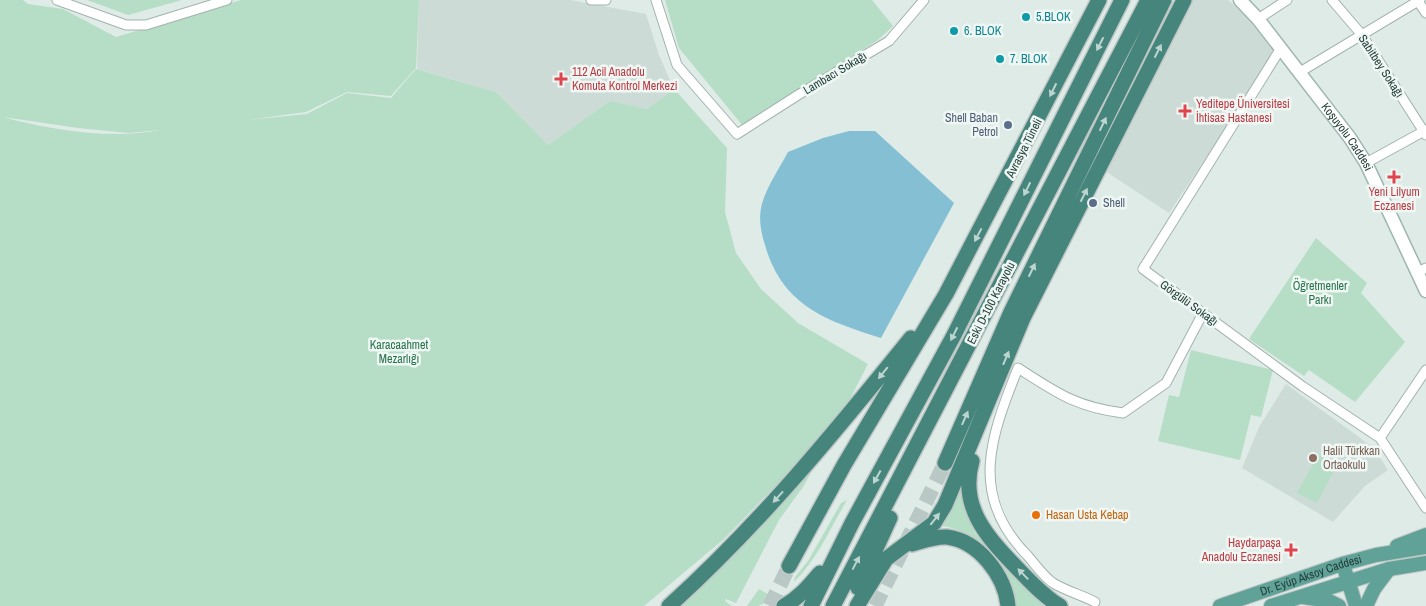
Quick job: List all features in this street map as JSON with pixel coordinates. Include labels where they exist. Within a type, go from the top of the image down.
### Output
[{"type":"highway","name":"Avrasya Tüneli","points":[[946,294],[1011,173],[1098,0]]},
{"type":"highway","name":"Eski D-100 Karayolu","points":[[811,606],[852,523],[954,335],[1122,0]]},
{"type":"highway","name":"Eski D-100 Karayolu","points":[[833,606],[954,377],[1148,0]]},
{"type":"highway","points":[[945,463],[1012,312],[1164,0]]},
{"type":"highway","points":[[857,606],[892,552],[934,523],[945,505],[962,469],[987,403],[1027,309],[1184,0]]},
{"type":"highway","points":[[789,566],[844,465],[946,294]]},
{"type":"highway","points":[[669,606],[744,535],[825,444],[946,294]]},
{"type":"highway","points":[[850,606],[954,377]]},
{"type":"highway","points":[[987,403],[968,476],[970,499],[977,518],[995,545],[1038,589],[1060,606]]},
{"type":"highway","points":[[784,606],[808,588],[852,523]]},
{"type":"highway","points":[[881,567],[912,544],[929,539],[947,537],[965,543],[990,564],[1000,578],[1007,594],[1008,606]]},
{"type":"main road","name":"Koşuyolu Caddesi","points":[[1240,0],[1258,18],[1300,72],[1366,163],[1421,270],[1426,291]]},
{"type":"main road","name":"Dr. Eyüp Aksoy Caddesi","points":[[1376,555],[1426,535]]},
{"type":"main road","name":"Dr. Eyüp Aksoy Caddesi","points":[[1220,606],[1342,564],[1376,555],[1426,547]]},
{"type":"main road","name":"Dr. Eyüp Aksoy Caddesi","points":[[1271,606],[1389,568],[1426,563]]},
{"type":"main road","points":[[1342,564],[1349,580],[1356,606]]},
{"type":"main road","points":[[1366,606],[1374,589],[1389,568]]},
{"type":"main road","points":[[1299,596],[1329,601],[1339,606]]},
{"type":"street","points":[[57,0],[126,25],[146,25],[227,0]]},
{"type":"street","points":[[591,0],[606,0]]},
{"type":"street","name":"Lambacı Sokağı","points":[[656,0],[677,66],[737,134],[889,41],[924,0]]},
{"type":"street","points":[[1258,18],[1287,0]]},
{"type":"street","name":"Sabitbey Sokağı","points":[[1332,0],[1362,35],[1425,133]]},
{"type":"street","points":[[1300,72],[1419,1],[1426,13]]},
{"type":"street","name":"Görgülü Sokağı","points":[[1281,48],[1143,269],[1302,386],[1380,438],[1426,508]]},
{"type":"street","points":[[1366,163],[1425,133]]},
{"type":"street","points":[[1095,602],[1053,582],[1015,544],[997,512],[989,478],[991,450],[999,415],[1018,368],[1066,398],[1098,410],[1123,413],[1166,383],[1203,313]]},
{"type":"street","points":[[1380,438],[1426,370]]},
{"type":"shaded area","name":"112 Acil Anadolu Komuta Kontrol Merkezi","points":[[419,0],[570,0],[646,14],[659,55],[674,89],[647,109],[610,101],[548,145],[496,92],[417,69]]},
{"type":"shaded area","name":"Yeditepe Üniversitesi İhtisas Hastanesi","points":[[1188,0],[1228,0],[1259,27],[1276,53],[1169,213],[1102,169]]},
{"type":"shaded area","name":"Halil Türkkan Ortaokulu","points":[[1286,384],[1374,448],[1388,470],[1365,486],[1333,522],[1242,468],[1259,427]]},
{"type":"green space","name":"Karacaahmet Mezarlığı","points":[[0,0],[23,0],[28,4],[63,9],[116,37],[241,0],[419,0],[416,68],[391,96],[347,92],[306,112],[247,120],[307,114],[347,93],[391,98],[416,69],[496,92],[548,145],[610,101],[647,109],[674,89],[727,148],[725,212],[736,253],[761,289],[798,323],[868,364],[839,420],[724,539],[644,606],[0,606]],"holes":[[[3,117],[129,133],[160,130],[142,133],[102,134],[41,126]]]},
{"type":"green space","points":[[87,0],[182,0],[128,15]]},
{"type":"green space","points":[[665,0],[872,0],[893,26],[878,40],[743,126],[679,48]]},
{"type":"green space","name":"Öğretmenler Parkı","points":[[1316,238],[1367,283],[1361,293],[1405,342],[1355,402],[1309,370],[1304,376],[1249,339]]},
{"type":"green space","points":[[1191,350],[1273,370],[1261,417],[1251,415],[1240,460],[1158,441],[1169,395],[1179,397]]},
{"type":"green space","points":[[1318,455],[1337,465],[1317,503],[1297,493]]},
{"type":"green space","points":[[817,462],[803,487],[779,520],[736,603],[726,599],[725,601],[732,606],[679,606],[712,577]]},
{"type":"green space","points":[[961,487],[966,510],[975,533],[1044,606],[1014,606],[1007,577],[992,553],[982,543],[970,536],[942,526]]},
{"type":"green space","points":[[847,500],[817,553],[794,582],[795,577],[808,561],[841,503]]},
{"type":"green space","points":[[759,589],[775,598],[758,606],[747,606]]},
{"type":"water","points":[[849,131],[875,131],[954,203],[881,338],[842,325],[825,317],[795,297],[783,283],[773,266],[761,230],[760,214],[764,197],[788,152],[823,138]]},
{"type":"tunnel","points":[[875,606],[945,463]]},
{"type":"tunnel","points":[[770,606],[789,566]]},
{"type":"place","name":"5.BLOK","points":[[1026,17]]},
{"type":"place","name":"6. BLOK","points":[[954,31]]},
{"type":"place","name":"7. BLOK","points":[[1000,59]]},
{"type":"place","name":"112 Acil Anadolu Komuta Kontrol Merkezi","points":[[561,79]]},
{"type":"place","name":"Yeditepe Üniversitesi İhtisas Hastanesi","points":[[1185,111]]},
{"type":"place","name":"Shell Baban Petrol","points":[[1008,125]]},
{"type":"place","name":"Yeni Lilyum Eczanesi","points":[[1394,177]]},
{"type":"place","name":"Shell","points":[[1093,203]]},
{"type":"place","name":"Halil Türkkan Ortaokulu","points":[[1313,458]]},
{"type":"place","name":"Hasan Usta Kebap","points":[[1036,515]]},
{"type":"place","name":"Haydarpaşa Anadolu Eczanesi","points":[[1291,550]]}]
